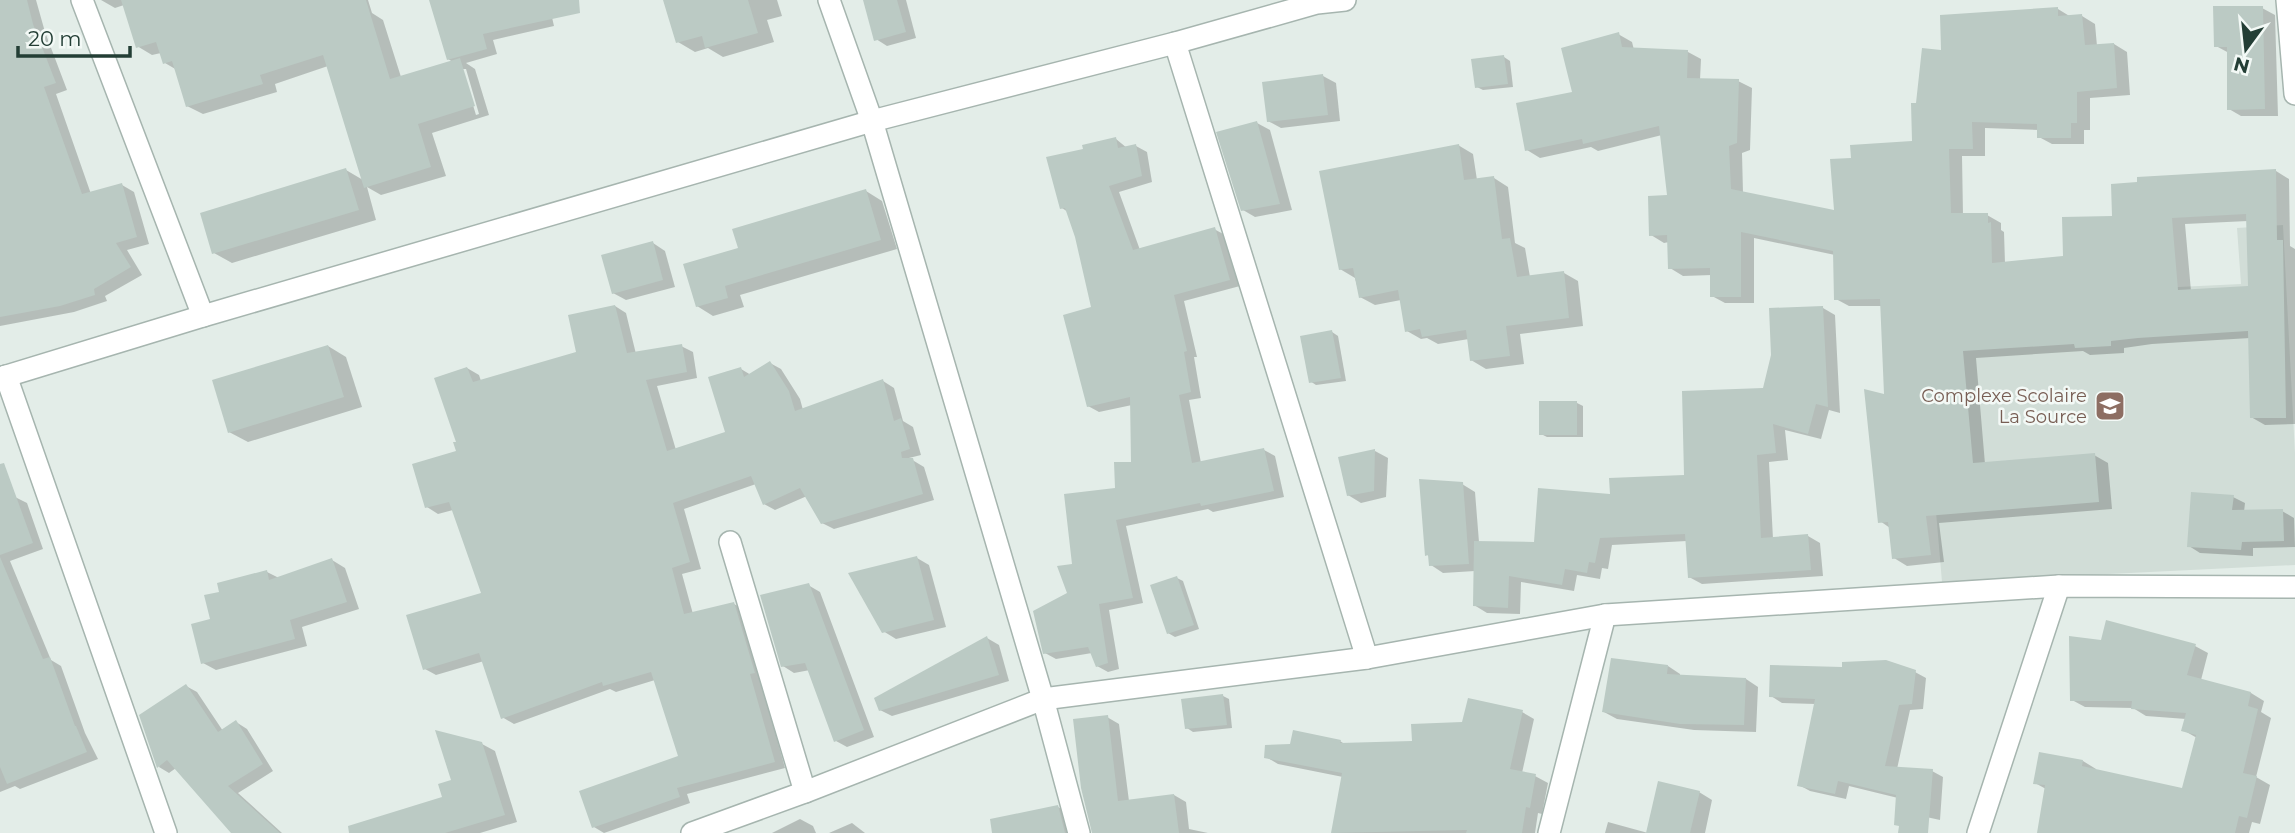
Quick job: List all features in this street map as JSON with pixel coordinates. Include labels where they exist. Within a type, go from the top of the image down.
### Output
[{"type":"street","points":[[82,0],[203,316]]},
{"type":"street","points":[[829,0],[872,121],[1043,699],[1079,833]]},
{"type":"street","points":[[166,833],[3,377],[872,121],[1175,43],[1317,2],[1345,0]]},
{"type":"street","points":[[2287,0],[2295,94]]},
{"type":"street","points":[[1175,43],[1367,658]]},
{"type":"street","points":[[730,542],[805,792]]},
{"type":"street","points":[[692,833],[1043,699],[1367,658],[1605,615],[2059,586],[2295,586]]},
{"type":"street","points":[[1978,833],[2059,586]]},
{"type":"street","points":[[1549,833],[1605,615]]},
{"type":"shaded area","name":"Complexe Scolaire La Source","points":[[2283,225],[2295,453],[2295,565],[1942,582],[1923,360],[1952,298],[2241,284],[2237,228]]},
{"type":"building","points":[[0,0],[27,0],[33,24],[56,83],[44,87],[82,194],[122,183],[137,237],[116,243],[131,267],[94,289],[95,295],[60,306],[0,317]]},
{"type":"building","points":[[121,0],[366,0],[390,79],[460,58],[475,106],[418,124],[431,167],[364,188],[323,55],[260,75],[263,84],[186,107],[172,61],[163,64],[156,42],[136,48]]},
{"type":"building","points":[[429,0],[579,0],[580,13],[483,34],[487,49],[447,60]]},
{"type":"building","points":[[663,0],[748,0],[758,33],[705,48],[702,36],[676,43]]},
{"type":"building","points":[[863,0],[897,0],[906,32],[874,41]]},
{"type":"building","points":[[2213,6],[2263,6],[2265,109],[2227,110],[2227,47],[2214,47]]},
{"type":"building","points":[[2058,7],[2058,16],[2082,14],[2085,45],[2114,43],[2117,88],[2077,92],[2077,123],[2071,123],[2071,138],[2037,138],[2037,124],[1972,122],[1973,149],[1949,149],[1951,213],[1988,213],[1988,223],[1991,222],[1992,263],[2063,256],[2062,217],[2112,216],[2111,184],[2137,182],[2137,177],[2276,169],[2277,240],[2283,240],[2286,418],[2250,418],[2248,331],[2138,338],[2111,341],[2111,346],[2075,348],[2074,344],[1963,351],[1973,463],[2095,453],[2099,502],[1926,516],[1931,555],[1892,559],[1888,522],[1878,523],[1864,389],[1884,394],[1880,299],[1834,300],[1833,251],[1741,232],[1741,297],[1710,297],[1710,268],[1668,269],[1667,235],[1649,236],[1648,196],[1667,195],[1659,126],[1583,144],[1582,139],[1525,151],[1516,103],[1572,92],[1561,48],[1619,32],[1622,47],[1688,50],[1687,78],[1739,79],[1737,143],[1729,146],[1731,189],[1834,210],[1830,159],[1851,158],[1850,145],[1912,141],[1911,103],[1916,103],[1922,48],[1941,50],[1940,15]],"holes":[[[2246,214],[2248,286],[2178,290],[2172,218]]]},
{"type":"building","points":[[1504,55],[1508,84],[1475,88],[1471,59]]},
{"type":"building","points":[[1323,74],[1328,115],[1267,122],[1262,82]]},
{"type":"building","points":[[1257,121],[1280,204],[1241,211],[1216,132]]},
{"type":"building","points":[[1116,137],[1118,148],[1136,144],[1142,176],[1109,186],[1133,250],[1215,227],[1230,280],[1174,295],[1187,351],[1184,352],[1191,392],[1179,395],[1192,463],[1264,448],[1274,491],[1116,520],[1133,598],[1099,604],[1108,663],[1096,667],[1088,647],[1043,654],[1033,611],[1067,593],[1057,566],[1072,564],[1064,494],[1115,488],[1114,462],[1131,462],[1130,397],[1087,407],[1063,315],[1091,307],[1075,237],[1065,208],[1060,209],[1046,157],[1083,149],[1082,145]]},
{"type":"building","points":[[1459,144],[1464,180],[1494,176],[1502,239],[1510,238],[1517,277],[1564,271],[1569,318],[1506,326],[1510,356],[1470,361],[1466,330],[1422,337],[1420,329],[1405,332],[1398,290],[1359,298],[1353,268],[1339,270],[1319,171]]},
{"type":"building","points":[[346,168],[359,210],[212,254],[200,213]]},
{"type":"building","points":[[866,189],[881,240],[725,286],[728,298],[696,307],[683,264],[738,248],[732,229]]},
{"type":"building","points":[[653,241],[663,280],[612,294],[601,255]]},
{"type":"building","points":[[615,305],[627,353],[682,344],[687,372],[646,380],[667,451],[725,432],[708,377],[741,367],[744,377],[770,361],[789,391],[795,411],[883,379],[894,421],[901,418],[910,449],[901,452],[902,458],[913,458],[923,494],[821,524],[800,488],[763,505],[751,476],[673,503],[690,562],[672,568],[684,614],[734,602],[755,673],[750,674],[775,762],[677,788],[680,797],[592,828],[579,791],[678,756],[651,672],[603,686],[602,682],[501,719],[479,653],[423,670],[406,615],[481,593],[449,502],[425,508],[412,464],[456,451],[453,442],[456,442],[434,378],[467,367],[473,382],[576,352],[568,315]]},
{"type":"building","points":[[1823,306],[1828,407],[1816,404],[1808,434],[1773,424],[1776,453],[1757,455],[1761,538],[1808,534],[1811,570],[1688,578],[1685,534],[1600,538],[1595,563],[1589,562],[1587,573],[1565,569],[1562,585],[1509,576],[1508,608],[1473,606],[1474,541],[1534,542],[1538,488],[1610,494],[1609,478],[1684,475],[1682,391],[1763,388],[1771,355],[1769,308]]},
{"type":"building","points":[[1332,330],[1341,378],[1309,383],[1300,336]]},
{"type":"building","points":[[328,345],[344,397],[228,433],[212,380]]},
{"type":"building","points":[[1539,401],[1577,401],[1577,435],[1539,435]]},
{"type":"building","points":[[1375,449],[1374,491],[1347,496],[1338,457]]},
{"type":"building","points":[[4,463],[33,543],[0,555],[0,464]]},
{"type":"building","points":[[1419,479],[1463,482],[1469,564],[1429,566],[1428,555],[1425,556]]},
{"type":"building","points":[[2191,492],[2234,495],[2232,510],[2283,509],[2284,541],[2242,542],[2241,550],[2187,547]]},
{"type":"building","points":[[917,556],[934,620],[882,633],[848,573]]},
{"type":"building","points":[[0,557],[43,659],[50,657],[87,752],[7,784],[0,767]]},
{"type":"building","points":[[332,558],[347,602],[290,620],[295,639],[201,664],[191,624],[210,619],[204,595],[219,592],[217,583],[267,570],[269,580]]},
{"type":"building","points":[[1177,576],[1194,625],[1167,634],[1150,585]]},
{"type":"building","points":[[809,583],[864,730],[834,742],[805,663],[781,667],[760,595]]},
{"type":"building","points":[[2106,620],[2196,644],[2187,675],[2251,692],[2248,706],[2258,709],[2243,773],[2257,776],[2247,818],[2239,816],[2235,833],[2037,833],[2045,785],[2033,784],[2039,752],[2083,760],[2082,766],[2182,788],[2196,735],[2181,731],[2186,713],[2131,709],[2132,701],[2070,701],[2069,636],[2101,640]]},
{"type":"building","points":[[987,636],[999,675],[879,711],[874,698]]},
{"type":"building","points":[[1611,658],[1668,665],[1667,674],[1746,678],[1744,725],[1680,724],[1602,712]]},
{"type":"building","points":[[1886,660],[1916,670],[1912,704],[1899,705],[1885,766],[1933,769],[1928,833],[1898,833],[1899,826],[1894,825],[1896,795],[1838,781],[1835,794],[1797,786],[1815,699],[1769,697],[1770,665],[1842,667],[1842,662]]},
{"type":"building","points":[[186,684],[218,732],[236,720],[263,764],[228,786],[280,833],[231,833],[167,760],[157,768],[139,715]]},
{"type":"building","points":[[1223,694],[1227,725],[1185,729],[1181,699]]},
{"type":"building","points":[[1468,698],[1523,710],[1510,769],[1536,774],[1530,808],[1526,807],[1522,833],[1466,833],[1467,830],[1331,833],[1342,773],[1264,758],[1265,745],[1290,744],[1293,730],[1341,740],[1340,743],[1412,741],[1411,724],[1462,722]]},
{"type":"building","points":[[1108,715],[1118,801],[1174,794],[1179,833],[1092,833],[1081,788],[1073,719]]},
{"type":"building","points":[[435,730],[482,742],[505,815],[445,833],[349,833],[348,826],[442,797],[438,784],[451,780]]},
{"type":"building","points":[[1658,781],[1700,791],[1690,833],[1646,833]]},
{"type":"building","points":[[1058,805],[1065,833],[992,833],[990,819]]},
{"type":"place","name":"Complexe Scolaire La Source","points":[[2110,406]]}]
